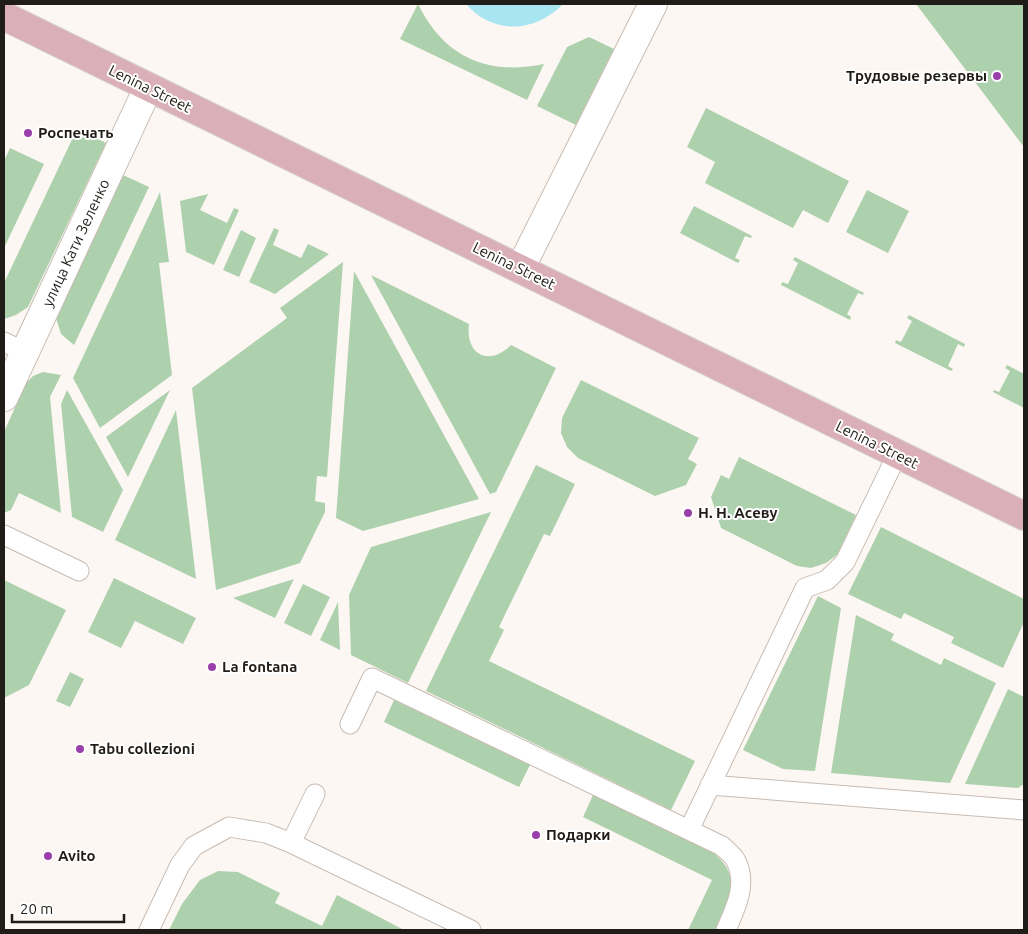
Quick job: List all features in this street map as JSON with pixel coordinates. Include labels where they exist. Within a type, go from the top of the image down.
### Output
[{"type":"main road","name":"Lenina Street","points":[[4,16],[1024,516]]},
{"type":"street","points":[[520,269],[653,4]]},
{"type":"street","name":"улица Кати Зеленко","points":[[4,397],[14,347],[148,88]]},
{"type":"lane","points":[[689,830],[805,588],[827,580],[845,562],[897,455]]},
{"type":"lane","points":[[4,535],[79,570]]},
{"type":"lane","points":[[350,724],[372,678],[722,846],[736,861],[742,884],[739,901],[726,930]]},
{"type":"lane","points":[[710,785],[1024,810]]},
{"type":"lane","points":[[292,843],[315,794]]},
{"type":"lane","points":[[148,930],[180,865],[194,846],[229,827],[266,833],[292,843],[471,930]]},
{"type":"green space","points":[[418,4],[441,37],[454,49],[469,58],[486,64],[504,67],[544,64],[527,100],[400,39]]},
{"type":"green space","name":"Трудовые резервы","points":[[916,4],[1024,4],[1024,147]]},
{"type":"green space","points":[[589,37],[614,49],[576,125],[537,106],[567,47]]},
{"type":"green space","points":[[706,108],[849,181],[828,223],[803,210],[793,228],[705,183],[715,162],[687,147]]},
{"type":"green space","points":[[77,129],[106,143],[28,307],[16,315],[4,319],[4,283]]},
{"type":"green space","points":[[10,148],[44,164],[4,248],[4,161]]},
{"type":"green space","points":[[123,175],[149,187],[74,345],[61,334],[56,318]]},
{"type":"green space","points":[[867,190],[909,211],[888,253],[846,232]]},
{"type":"green space","points":[[160,192],[169,262],[159,263],[172,375],[100,428],[73,378]]},
{"type":"green space","points":[[208,194],[200,210],[227,223],[234,208],[239,210],[214,265],[186,252],[180,201]]},
{"type":"green space","points":[[694,206],[752,236],[751,238],[745,236],[735,258],[740,260],[738,263],[680,233]]},
{"type":"green space","points":[[274,228],[279,230],[273,245],[301,258],[308,244],[329,254],[275,294],[249,282]]},
{"type":"green space","points":[[241,230],[256,238],[239,277],[223,270]]},
{"type":"green space","points":[[795,257],[864,293],[863,295],[858,293],[847,314],[851,317],[850,320],[781,285],[782,282],[788,284],[798,263],[793,260]]},
{"type":"green space","points":[[343,262],[327,477],[317,476],[315,501],[325,503],[325,512],[300,563],[216,590],[192,388],[287,318],[280,308]]},
{"type":"green space","points":[[354,271],[479,499],[363,531],[336,518]]},
{"type":"green space","points":[[371,275],[469,324],[471,343],[480,354],[487,356],[495,355],[503,352],[511,345],[556,368],[496,492],[490,494]]},
{"type":"green space","points":[[909,315],[965,344],[964,347],[958,344],[948,366],[953,369],[951,371],[895,343],[896,340],[901,342],[912,321],[907,318]]},
{"type":"green space","points":[[1007,365],[1024,374],[1024,408],[993,392],[994,390],[999,392],[1010,371],[1005,368]]},
{"type":"green space","points":[[43,372],[61,375],[50,397],[61,513],[19,493],[11,510],[4,513],[4,432],[26,383],[33,376]]},
{"type":"green space","points":[[581,380],[699,438],[688,459],[697,464],[686,485],[655,496],[578,458],[567,447],[561,433],[562,418]]},
{"type":"green space","points":[[67,390],[123,490],[103,532],[72,517],[61,404]]},
{"type":"green space","points":[[170,390],[128,477],[106,437]]},
{"type":"green space","points":[[176,410],[196,579],[115,540]]},
{"type":"green space","points":[[739,457],[856,515],[838,554],[826,563],[811,568],[797,566],[721,528],[711,497],[721,475],[729,479]]},
{"type":"green space","points":[[536,465],[575,484],[550,536],[544,534],[499,627],[504,630],[489,661],[695,761],[671,810],[426,691]]},
{"type":"green space","points":[[491,512],[408,683],[351,655],[349,595],[371,547]]},
{"type":"green space","points":[[881,527],[1024,599],[1024,622],[1003,668],[951,643],[954,637],[904,613],[901,619],[848,594]]},
{"type":"green space","points":[[114,578],[196,618],[183,644],[135,621],[121,648],[88,632]]},
{"type":"green space","points":[[294,579],[275,618],[233,598]]},
{"type":"green space","points":[[4,580],[66,610],[29,685],[4,698]]},
{"type":"green space","points":[[303,584],[330,597],[311,636],[284,623]]},
{"type":"green space","points":[[818,596],[841,608],[815,771],[783,769],[743,750]]},
{"type":"green space","points":[[338,602],[340,650],[320,640]]},
{"type":"green space","points":[[856,615],[894,634],[891,640],[941,665],[944,658],[996,683],[950,783],[831,773]]},
{"type":"green space","points":[[70,672],[84,679],[70,707],[56,701]]},
{"type":"green space","points":[[1008,689],[1024,697],[1024,784],[1018,788],[965,784]]},
{"type":"green space","points":[[394,700],[530,765],[519,787],[384,722]]},
{"type":"green space","points":[[593,795],[711,851],[721,860],[728,870],[731,888],[729,898],[715,930],[688,930],[712,880],[583,817]]},
{"type":"green space","points":[[218,871],[238,872],[280,893],[275,903],[322,926],[337,895],[404,930],[169,930],[182,904],[200,880]]},
{"type":"water","points":[[466,4],[563,4],[552,14],[540,21],[514,26],[501,25],[489,21],[477,14]]},
{"type":"place","name":"Трудовые резервы","points":[[997,76]]},
{"type":"place","name":"Роспечать","points":[[28,133]]},
{"type":"place","name":"Н. Н. Асеву","points":[[688,513]]},
{"type":"place","name":"La fontana","points":[[212,667]]},
{"type":"place","name":"Tabu collezioni","points":[[80,749]]},
{"type":"place","name":"Подарки","points":[[536,835]]},
{"type":"place","name":"Avito","points":[[48,856]]}]
